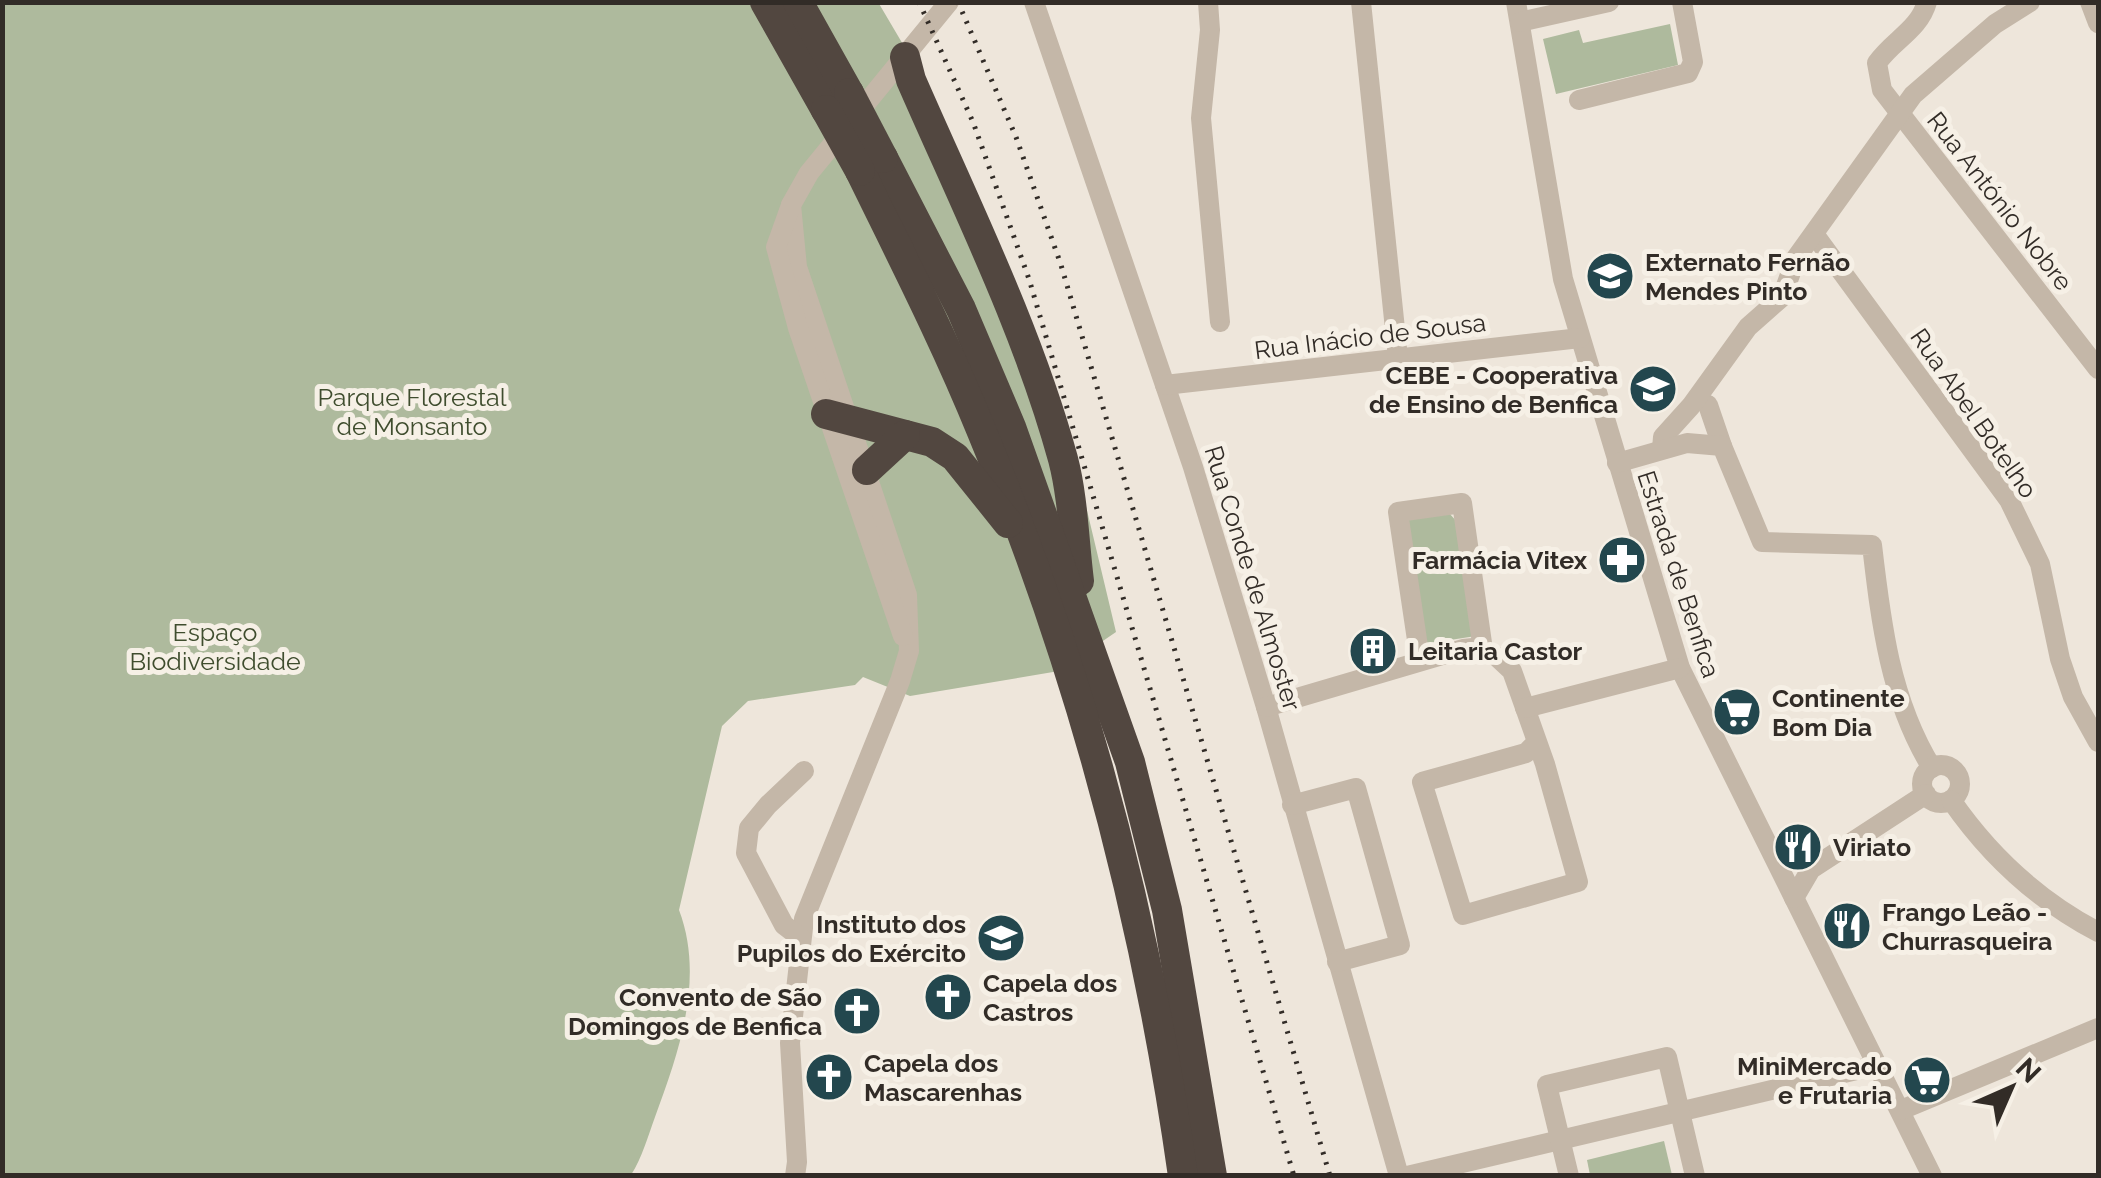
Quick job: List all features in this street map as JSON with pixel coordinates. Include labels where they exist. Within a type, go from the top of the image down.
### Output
[{"type":"highway","points":[[765,2],[838,102]]},
{"type":"highway","points":[[798,2],[838,102],[872,165],[961,308],[1011,427],[1085,628],[1130,762],[1167,910],[1212,1176]]},
{"type":"highway","points":[[906,57],[911,80],[1001,284],[1064,463],[1085,628]]},
{"type":"highway","points":[[872,165],[1026,545],[1100,770],[1136,912],[1183,1176]]},
{"type":"highway","points":[[838,417],[932,442],[955,457],[1026,545]]},
{"type":"highway","points":[[867,470],[905,434]]},
{"type":"street","points":[[909,652],[838,417],[776,246],[791,205],[809,173],[949,2]]},
{"type":"street","name":"Rua Conde de Almoster","points":[[1034,2],[1194,466],[1399,1176]]},
{"type":"street","points":[[1208,2],[1210,30],[1201,118],[1220,322]]},
{"type":"street","points":[[1361,2],[1398,358]]},
{"type":"street","points":[[1518,12],[1609,2]]},
{"type":"street","points":[[1579,100],[1688,73],[1693,62],[1682,2]]},
{"type":"street","name":"Rua António Nobre","points":[[1927,2],[1916,26],[1888,48],[1877,63],[1882,90],[2098,369]]},
{"type":"street","points":[[1662,448],[1662,437],[1691,406],[1748,327],[1766,315],[1782,296],[1796,258],[1913,95],[1995,24],[2030,2]]},
{"type":"street","points":[[2090,2],[2098,22]]},
{"type":"street","name":"Estrada de Benfica","points":[[1518,12],[1563,279],[1580,338],[1626,462],[1680,668],[1932,1176]]},
{"type":"street","name":"Rua Abel Botelho","points":[[1814,234],[2009,500],[2040,564],[2060,659],[2098,742]]},
{"type":"street","name":"Rua Inácio de Sousa","points":[[1165,385],[1580,338]]},
{"type":"street","points":[[1708,405],[1762,542],[1872,545],[1882,631],[1896,688],[1916,742],[1932,768]]},
{"type":"street","points":[[795,1176],[790,1043],[804,920],[909,652],[907,595],[867,470],[838,417]]},
{"type":"street","points":[[1626,462],[1687,442],[1722,446]]},
{"type":"street","points":[[1420,660],[1398,512],[1462,503],[1483,650]]},
{"type":"street","points":[[1266,706],[1463,648],[1496,656],[1512,671],[1545,764],[1578,882],[1463,915],[1422,782],[1526,753],[1536,744]]},
{"type":"street","points":[[1525,708],[1680,668]]},
{"type":"street","points":[[1947,766],[1958,776],[1959,791],[1951,800],[1938,802],[1926,794],[1923,781],[1932,768],[1947,766]]},
{"type":"street","points":[[801,938],[784,925],[746,853],[749,828],[804,772]]},
{"type":"street","points":[[1292,805],[1356,788],[1361,805],[1400,945],[1337,962]]},
{"type":"street","points":[[1794,898],[1811,868],[1926,794]]},
{"type":"street","points":[[1951,800],[1986,846],[2024,883],[2098,932]]},
{"type":"street","points":[[1900,1110],[2098,1028]]},
{"type":"street","points":[[1569,1176],[1548,1085],[1666,1057],[1695,1176]]},
{"type":"street","points":[[1407,1176],[1878,1065]]},
{"type":"green space","name":"Parque Florestal de Monsanto","points":[[878,2],[937,115],[1085,502],[1116,632],[1059,671],[910,696],[863,677],[855,685],[748,701],[722,726],[679,910],[690,962],[686,1015],[664,1092],[631,1175],[3,1175],[2,3]]},
{"type":"green space","points":[[1670,24],[1678,65],[1556,94],[1543,39],[1579,30],[1583,43]]},
{"type":"green space","points":[[1448,512],[1459,524],[1476,636],[1424,644],[1403,528],[1413,514]]},
{"type":"green space","points":[[1664,1141],[1672,1175],[1590,1175],[1587,1160]]},
{"type":"railway","points":[[919,2],[973,122],[1029,279],[1294,1176]]},
{"type":"railway","points":[[958,2],[1016,137],[1061,265],[1330,1176]]},
{"type":"place","name":"Externato Fernão Mendes Pinto","points":[[1610,276]]},
{"type":"place","name":"CEBE - Cooperativa de Ensino de Benfica","points":[[1653,389]]},
{"type":"place","name":"Farmácia Vitex","points":[[1622,560]]},
{"type":"place","name":"Leitaria Castor","points":[[1373,651]]},
{"type":"place","name":"Continente Bom Dia","points":[[1737,712]]},
{"type":"place","name":"Viriato","points":[[1798,847]]},
{"type":"place","name":"Frango Leão - Churrasqueira","points":[[1847,926]]},
{"type":"place","name":"Instituto dos Pupilos do Exército","points":[[1001,938]]},
{"type":"place","name":"Capela dos Castros","points":[[948,997]]},
{"type":"place","name":"Convento de São Domingos de Benfica","points":[[857,1011]]},
{"type":"place","name":"Capela dos Mascarenhas","points":[[829,1077]]},
{"type":"place","name":"MiniMercado e Frutaria","points":[[1927,1080]]},
{"type":"park label","name":"Espaço Biodiversidade","points":[[215,646]]}]
